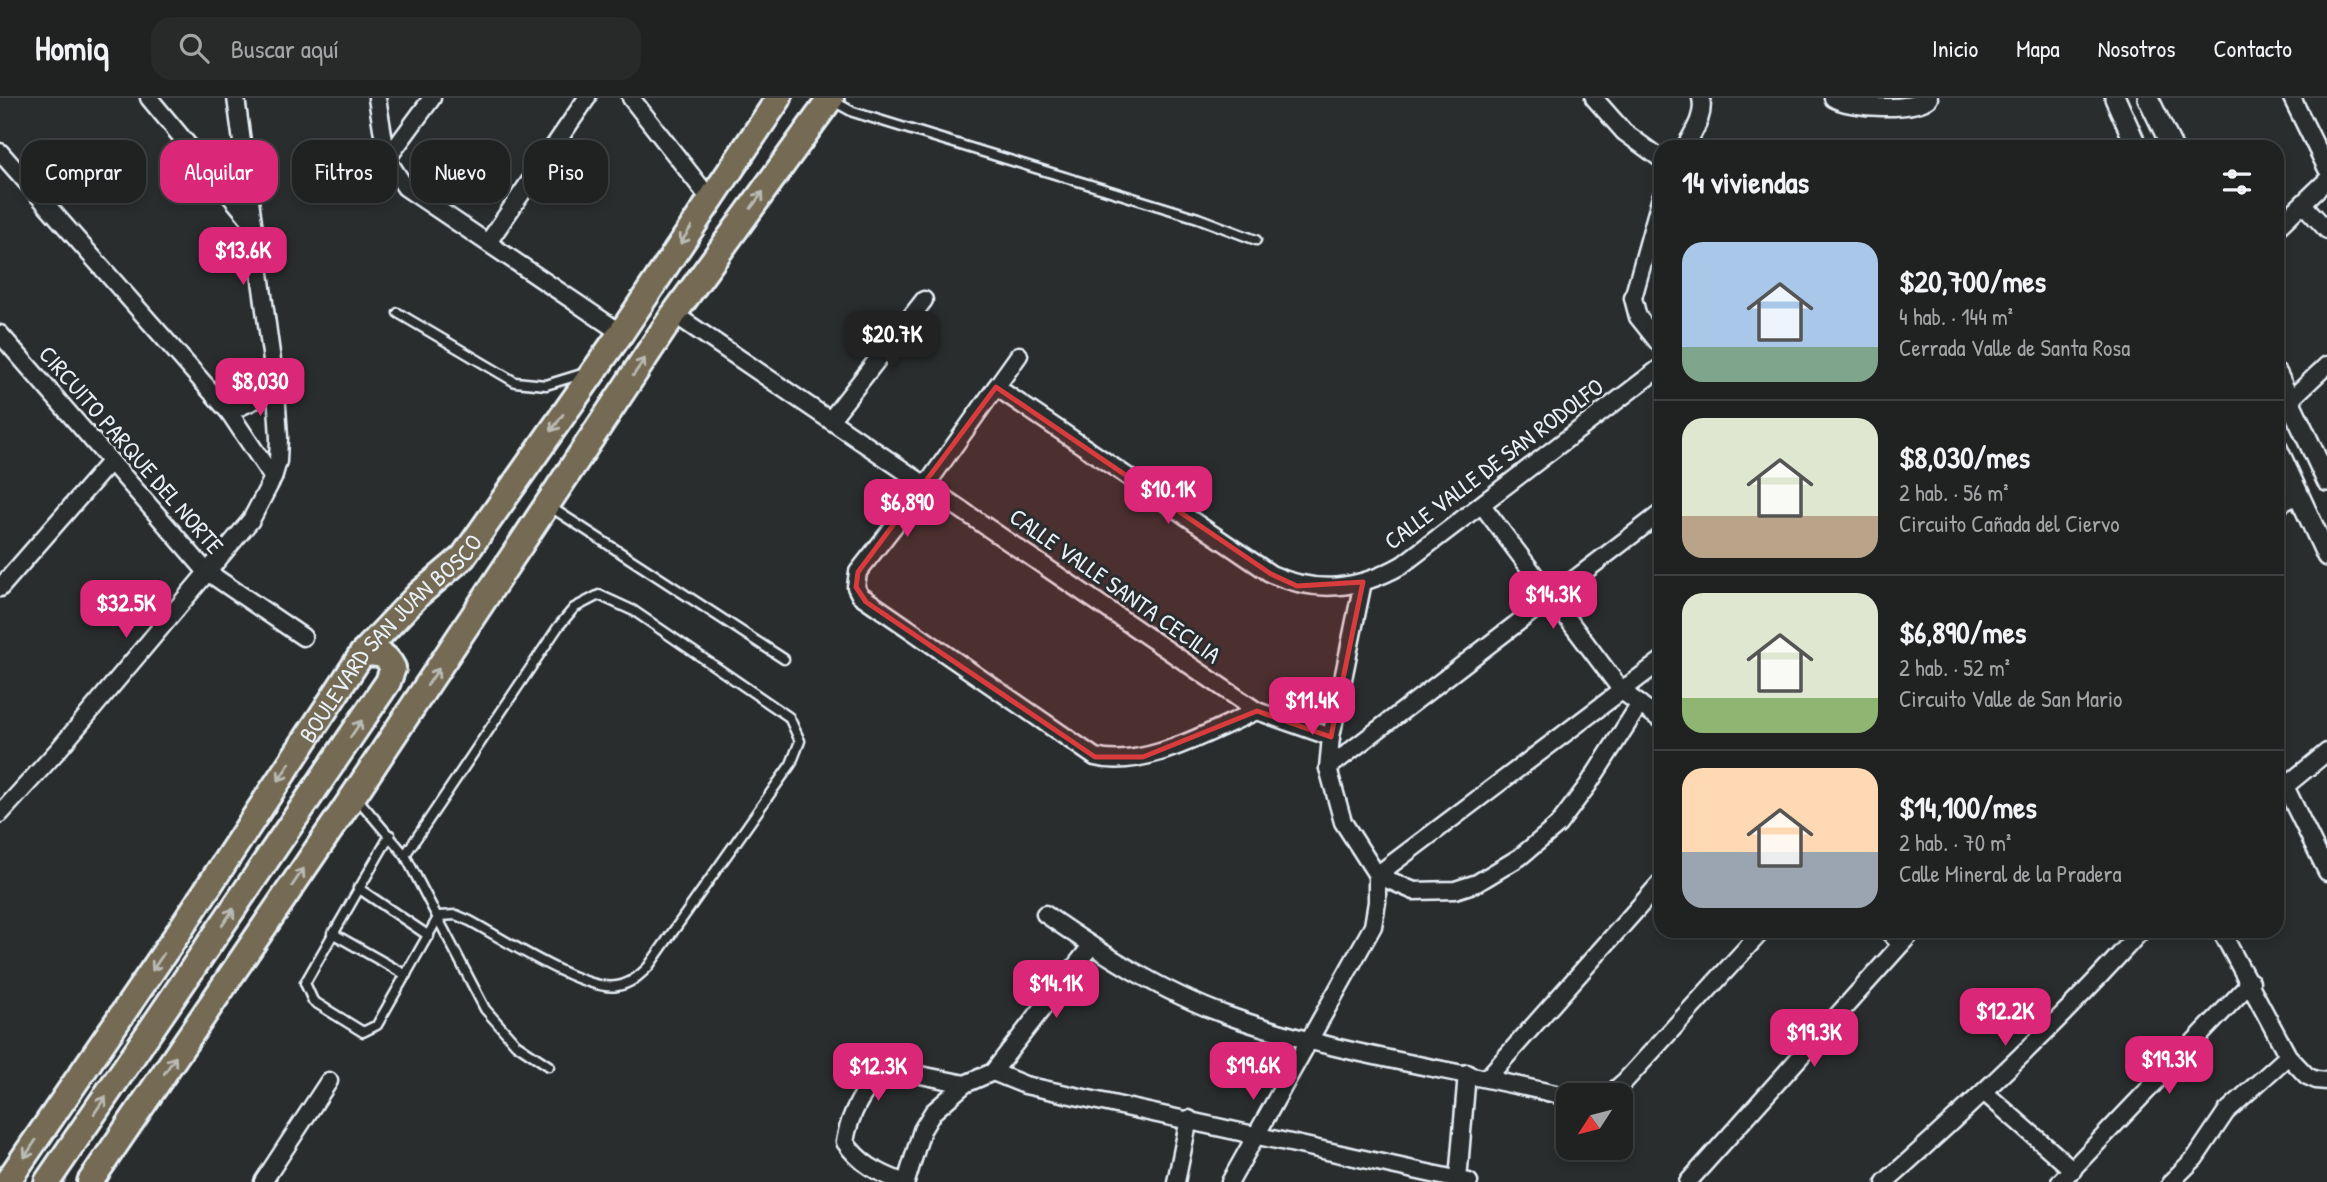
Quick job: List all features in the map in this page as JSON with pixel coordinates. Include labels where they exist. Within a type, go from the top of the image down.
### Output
[{"type":"main road","name":"BOULEVARD SAN JUAN BOSCO","points":[[7,1182],[178,933],[362,654],[419,594],[463,557],[621,333],[779,98]]},
{"type":"main road","points":[[754,135],[784,116],[796,98]]},
{"type":"main road","name":"BOULEVARD SAN JUAN BOSCO","points":[[90,1182],[354,795],[674,314],[830,98]]},
{"type":"main road","points":[[47,1182],[388,682],[393,668],[388,658],[380,653],[362,654]]},
{"type":"street","points":[[149,98],[252,222]]},
{"type":"street","points":[[0,814],[59,749],[251,520],[273,478],[278,461],[276,390],[236,98]]},
{"type":"street","points":[[377,98],[384,140]]},
{"type":"street","points":[[397,145],[432,98]]},
{"type":"street","points":[[489,241],[587,98]]},
{"type":"street","points":[[631,98],[710,199]]},
{"type":"street","points":[[1594,98],[1624,132],[1654,154]]},
{"type":"street","points":[[1689,140],[1703,108],[1701,98]]},
{"type":"street","points":[[1833,98],[1847,104],[1915,106],[1930,98]]},
{"type":"street","points":[[2115,98],[2134,140]]},
{"type":"street","points":[[2148,98],[2167,140]]},
{"type":"street","points":[[2292,98],[2327,169]]},
{"type":"street","points":[[0,152],[229,412],[273,478]]},
{"type":"street","points":[[397,175],[405,187],[489,241],[621,333]]},
{"type":"street","points":[[2284,222],[2327,180]]},
{"type":"street","points":[[2303,204],[2327,230]]},
{"type":"street","points":[[1654,222],[1633,298],[1638,317],[1654,337]]},
{"type":"street","points":[[831,419],[924,300]]},
{"type":"street","name":"CALLE VALLE SANTA CECILIA","points":[[674,314],[1257,711],[1331,737]]},
{"type":"street","name":"CIRCUITO PARQUE DEL NORTE","points":[[0,334],[206,571],[303,637]]},
{"type":"street","points":[[1019,355],[927,484],[858,572],[856,587],[866,602],[1095,757],[1111,761],[1143,757],[1257,711]]},
{"type":"street","points":[[2289,401],[2327,365]]},
{"type":"street","name":"CALLE VALLE DE SAN RODOLFO","points":[[996,387],[1271,574],[1297,586],[1328,587],[1363,582],[1402,565],[1654,371]]},
{"type":"street","points":[[229,412],[276,390]]},
{"type":"street","points":[[2284,390],[2327,481]]},
{"type":"street","points":[[0,588],[110,462]]},
{"type":"street","points":[[2284,463],[2327,556]]},
{"type":"street","points":[[2284,502],[2299,494]]},
{"type":"street","points":[[1482,505],[1622,691],[1654,715]]},
{"type":"street","points":[[1328,768],[1654,518]]},
{"type":"street","points":[[1230,1182],[1373,926],[1377,876],[1343,822],[1328,768],[1331,737],[1363,582]]},
{"type":"street","points":[[1377,876],[1654,666]]},
{"type":"street","points":[[1377,876],[1414,891],[1455,890],[1477,883],[1520,857],[1558,825],[1588,785],[1640,704]]},
{"type":"street","points":[[2284,788],[2327,752]]},
{"type":"street","points":[[2284,795],[2327,872]]},
{"type":"street","points":[[1488,1077],[1654,890]]},
{"type":"street","points":[[1045,914],[1091,946],[1169,989],[1225,1015],[1310,1040],[1556,1094]]},
{"type":"street","points":[[1623,1083],[1756,938]]},
{"type":"street","points":[[1895,938],[1901,944]]},
{"type":"street","points":[[1688,1182],[1907,938]]},
{"type":"street","points":[[1885,1182],[1985,1093],[2072,1009],[2135,938]]},
{"type":"street","points":[[2225,938],[2288,1056],[2307,1076],[2325,1081]]},
{"type":"street","points":[[965,1084],[886,1068],[866,1087],[849,1120],[845,1142],[857,1159],[876,1172],[904,1182],[922,1130],[946,1097],[965,1084],[993,1072],[1091,946]]},
{"type":"street","points":[[2060,1182],[2250,982]]},
{"type":"street","points":[[2171,1182],[2195,1157],[2226,1112],[2288,1056]]},
{"type":"street","points":[[993,1072],[1026,1085],[1255,1133],[1409,1175],[1463,1181],[1467,1073]]},
{"type":"street","points":[[263,1182],[329,1081]]},
{"type":"street","points":[[1985,1093],[2073,1170]]},
{"type":"street","points":[[1176,1182],[1189,1119]]},
{"type":"lane","points":[[830,98],[853,112],[1198,218],[1256,240]]},
{"type":"lane","points":[[398,313],[515,382],[546,385],[594,370]]},
{"type":"lane","points":[[547,505],[784,659]]},
{"type":"lane","points":[[405,855],[558,627],[586,599],[599,595],[611,598],[634,611],[780,711],[795,727],[800,741],[791,764],[648,967],[627,984],[615,987],[592,984],[470,920],[456,915],[439,916]]},
{"type":"lane","points":[[354,795],[405,855],[492,1018],[516,1044],[550,1066]]},
{"type":"lane","points":[[390,835],[306,977],[305,989],[313,1001],[356,1030],[368,1032],[377,1025],[439,916]]},
{"type":"lane","points":[[358,888],[429,936]]},
{"type":"lane","points":[[332,933],[406,975]]},
{"type":"highlighted area","points":[[996,387],[1271,574],[1297,586],[1363,582],[1331,737],[1257,711],[1143,757],[1095,757],[866,602],[856,587],[858,572]]}]
